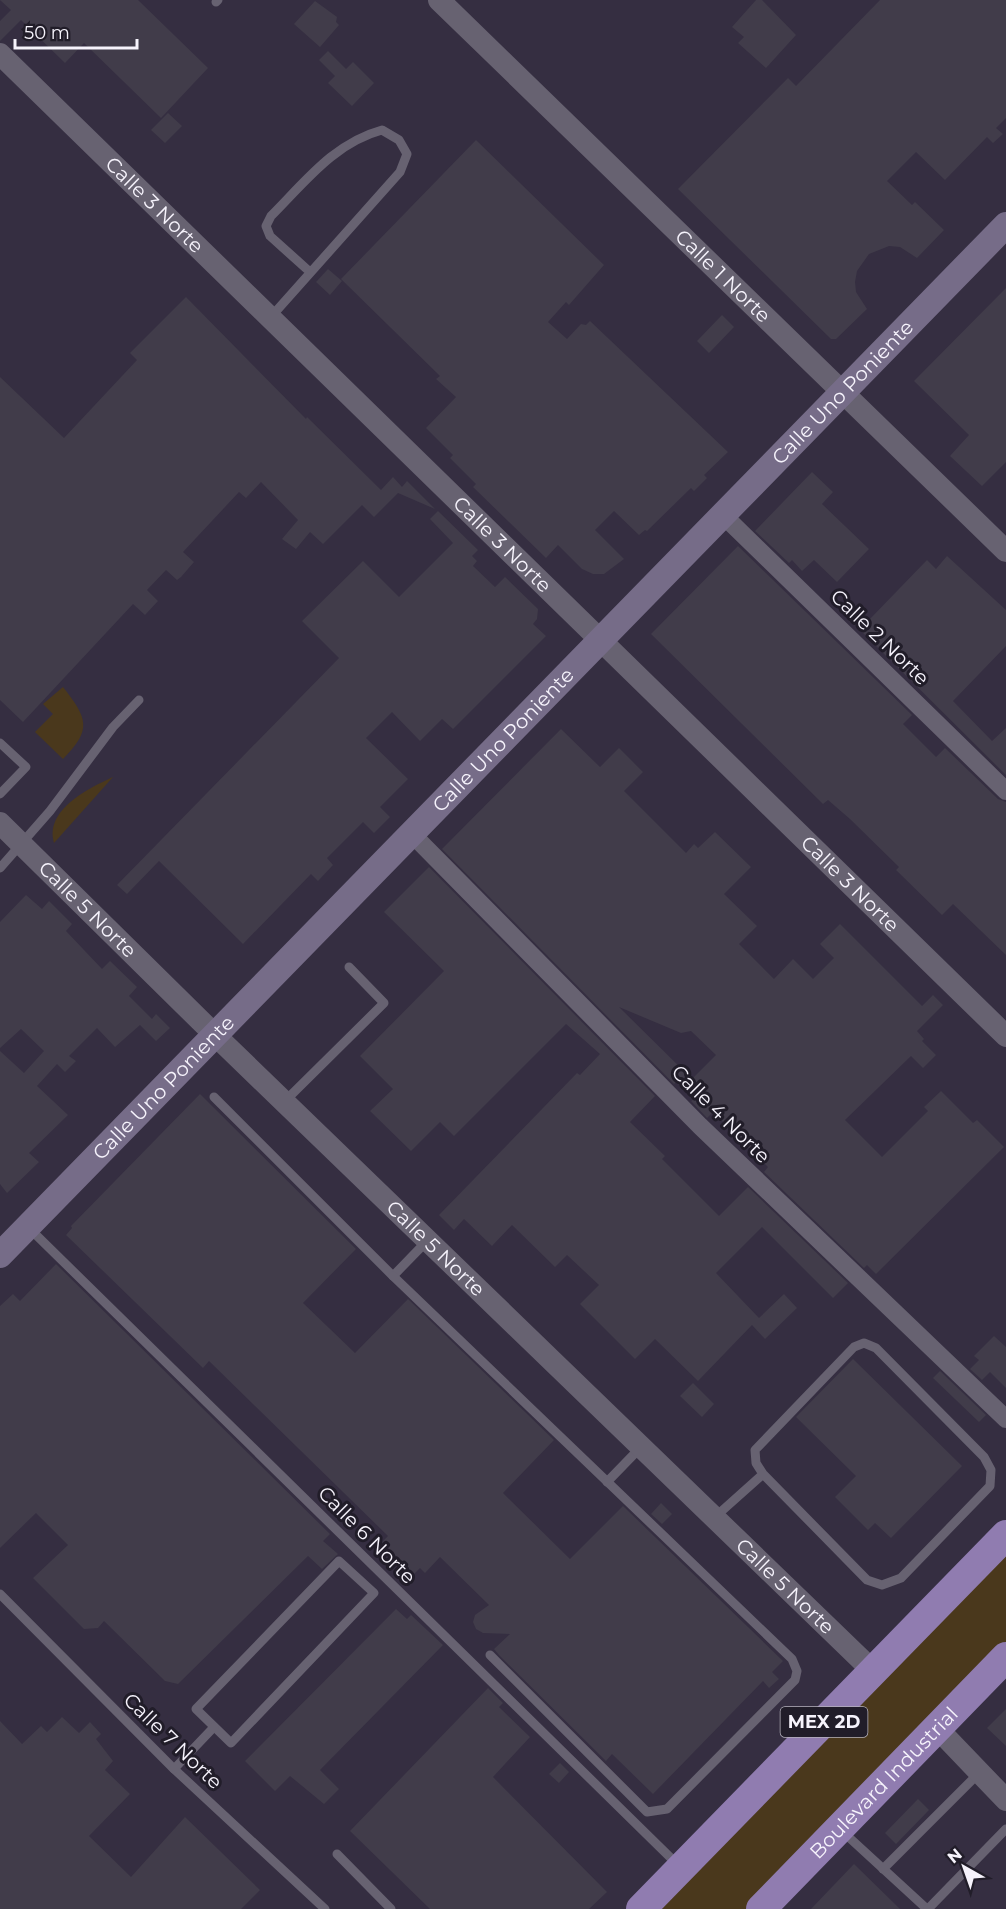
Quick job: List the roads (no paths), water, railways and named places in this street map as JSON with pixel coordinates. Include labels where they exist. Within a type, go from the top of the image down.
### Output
[{"type":"highway","name":"MEX 2D","points":[[641,1909],[1006,1535]]},
{"type":"highway","name":"Boulevard Industrial","points":[[761,1909],[1006,1657]]},
{"type":"main road","name":"Calle Uno Poniente","points":[[0,1255],[1006,225]]},
{"type":"street","name":"Calle 1 Norte","points":[[440,0],[1006,550]]},
{"type":"street","name":"Calle 3 Norte","points":[[0,54],[1006,1036]]},
{"type":"street","name":"Calle 2 Norte","points":[[723,515],[1006,791]]},
{"type":"street","name":"Calle 5 Norte","points":[[0,823],[214,1035],[873,1671]]},
{"type":"street","name":"Calle 4 Norte","points":[[412,834],[700,1126],[1006,1419]]},
{"type":"street","points":[[936,1728],[1006,1800]]},
{"type":"lane","points":[[270,318],[400,172],[407,154],[399,140],[381,130],[361,135],[333,153],[271,216],[266,226],[270,236],[310,272]]},
{"type":"lane","points":[[0,868],[50,811],[95,749],[139,700]]},
{"type":"lane","points":[[0,742],[26,767],[0,794]]},
{"type":"lane","points":[[284,1102],[384,1004],[349,967]]},
{"type":"lane","points":[[214,1097],[393,1276],[792,1659],[797,1671],[795,1680],[674,1803],[667,1809],[647,1812],[490,1655]]},
{"type":"lane","name":"Calle 6 Norte","points":[[28,1227],[681,1868]]},
{"type":"lane","points":[[393,1276],[427,1240]]},
{"type":"lane","points":[[864,1343],[876,1348],[984,1457],[991,1470],[990,1486],[901,1578],[882,1585],[867,1580],[763,1474],[756,1463],[755,1450],[854,1347],[864,1343]]},
{"type":"lane","points":[[607,1482],[641,1447]]},
{"type":"lane","points":[[714,1518],[763,1474]]},
{"type":"lane","points":[[339,1561],[374,1593],[231,1743],[214,1727],[196,1709],[339,1561]]},
{"type":"lane","name":"Calle 7 Norte","points":[[0,1594],[174,1769],[325,1909]]},
{"type":"lane","points":[[174,1769],[214,1727]]},
{"type":"lane","points":[[883,1869],[979,1772]]},
{"type":"lane","points":[[839,1828],[927,1909],[1006,1828]]},
{"type":"lane","points":[[337,1854],[391,1909]]}]
